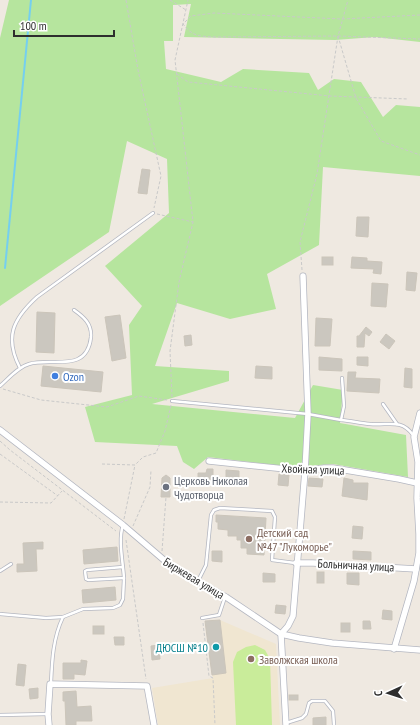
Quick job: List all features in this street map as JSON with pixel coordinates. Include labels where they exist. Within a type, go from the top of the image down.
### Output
[{"type":"street","points":[[286,724],[281,634],[288,626],[292,616],[305,471],[308,414],[303,276]]},
{"type":"street","points":[[394,649],[419,553],[420,534],[417,483],[418,462],[414,437],[420,413]]},
{"type":"street","name":"Биржевая улица","points":[[0,430],[123,525],[162,560],[226,597],[281,634],[332,643],[420,650]]},
{"type":"street","name":"Хвойная улица","points":[[209,461],[305,471],[333,468],[417,483]]},
{"type":"street","name":"Больничная улица","points":[[296,563],[416,569]]},
{"type":"street","points":[[49,725],[48,714],[50,684],[147,686],[154,725]]},
{"type":"lane","points":[[20,368],[15,359],[12,345],[12,334],[13,327],[25,308],[37,297],[153,213]]},
{"type":"lane","points":[[0,387],[20,368],[36,362],[67,362],[75,360],[88,350],[90,342],[90,327],[82,316],[74,310]]},
{"type":"lane","points":[[342,378],[344,406],[342,420]]},
{"type":"lane","points":[[172,401],[308,414],[371,424],[397,424],[409,430],[414,437]]},
{"type":"lane","points":[[383,404],[397,424]]},
{"type":"lane","points":[[198,581],[206,565],[211,515],[214,510],[220,508],[272,511],[275,518],[272,560],[296,563]]},
{"type":"lane","points":[[0,614],[46,618],[63,617],[83,609],[113,608],[120,605],[123,599],[124,578],[121,535],[123,525]]},
{"type":"lane","points":[[0,571],[11,564]]},
{"type":"lane","points":[[123,567],[85,571],[86,579],[88,580],[124,578]]},
{"type":"lane","points":[[202,618],[218,614],[226,597]]},
{"type":"lane","points":[[50,684],[52,658],[57,629],[63,617]]},
{"type":"lane","points":[[286,724],[302,718],[306,714],[309,703],[312,701],[325,701],[333,711],[334,725]]},
{"type":"lane","points":[[0,715],[48,714]]},
{"type":"path","points":[[126,0],[138,70],[161,176],[153,213],[193,222]]},
{"type":"path","points":[[170,0],[186,10]]},
{"type":"path","points":[[123,525],[136,465],[143,457],[156,453],[165,431],[172,401],[170,351],[180,282],[193,222],[175,60],[188,0]]},
{"type":"path","points":[[303,276],[300,242],[317,174],[338,36],[348,0]]},
{"type":"path","points":[[183,24],[191,16],[214,13],[342,19],[420,15]]},
{"type":"path","points":[[183,24],[188,31],[197,36],[338,36],[420,39]]},
{"type":"path","points":[[338,36],[356,98],[381,141],[420,155]]},
{"type":"path","points":[[176,74],[188,82],[330,96],[408,99]]},
{"type":"path","points":[[0,387],[41,400],[107,407],[139,396],[172,401]]},
{"type":"path","points":[[0,441],[127,541],[147,686]]},
{"type":"path","points":[[0,454],[58,496]]},
{"type":"path","points":[[102,464],[136,465]]},
{"type":"path","points":[[130,532],[136,523],[150,487],[151,470]]},
{"type":"path","points":[[0,502],[51,503],[62,490]]},
{"type":"path","points":[[162,560],[166,497]]},
{"type":"path","points":[[202,618],[208,676],[213,678],[215,725]]},
{"type":"shaded area","name":"Заволжская школа","points":[[220,620],[276,644],[280,725],[158,725],[152,688],[213,678],[212,675],[226,673]]},
{"type":"green space","points":[[9,0],[420,0],[420,42],[375,37],[335,40],[184,37],[191,4],[173,5],[173,41],[164,41],[166,69],[221,82],[243,69],[309,73],[318,90],[334,79],[361,82],[383,117],[396,105],[420,107],[420,176],[323,167],[319,245],[267,274],[276,309],[230,319],[177,303],[155,366],[229,371],[229,381],[152,404],[295,418],[313,385],[343,390],[340,423],[406,435],[408,477],[333,464],[293,467],[208,457],[194,469],[183,462],[177,446],[95,442],[85,407],[132,395],[129,325],[142,306],[105,266],[169,213],[167,159],[127,141],[109,232],[0,306],[0,38]]},
{"type":"green space","points":[[255,645],[265,650],[270,659],[272,725],[236,725],[233,662],[237,652],[246,647]]},
{"type":"building","points":[[142,169],[150,170],[147,194],[138,193]]},
{"type":"building","points":[[357,217],[369,217],[368,237],[356,236]]},
{"type":"building","points":[[322,257],[333,257],[333,265],[322,265]]},
{"type":"building","points":[[352,257],[367,258],[367,261],[382,262],[381,274],[373,273],[374,269],[351,268]]},
{"type":"building","points":[[407,272],[417,273],[415,291],[406,290]]},
{"type":"building","points":[[372,283],[388,284],[386,307],[371,306]]},
{"type":"building","points":[[37,312],[55,313],[54,353],[36,352]]},
{"type":"building","points":[[120,315],[126,358],[112,361],[105,317]]},
{"type":"building","points":[[316,318],[332,319],[330,346],[315,346]]},
{"type":"building","points":[[366,327],[372,332],[369,336],[365,333],[364,347],[357,347],[357,336],[359,336]]},
{"type":"building","points":[[386,334],[395,341],[389,349],[380,342]]},
{"type":"building","points":[[191,335],[192,345],[185,346],[184,336]]},
{"type":"building","points":[[319,357],[342,359],[342,371],[319,370]]},
{"type":"building","points":[[357,357],[368,357],[368,366],[357,365]]},
{"type":"building","points":[[43,366],[103,372],[101,392],[41,386]]},
{"type":"building","points":[[256,366],[272,367],[272,379],[255,378]]},
{"type":"building","points":[[405,368],[412,369],[412,388],[404,387]]},
{"type":"building","points":[[348,372],[356,372],[355,378],[380,379],[379,393],[347,391]]},
{"type":"building","points":[[207,469],[213,469],[213,480],[198,480],[198,473],[206,473]]},
{"type":"building","points":[[226,470],[239,471],[239,480],[226,479]]},
{"type":"building","points":[[279,474],[289,475],[288,486],[278,485]]},
{"type":"building","name":"Церковь Николая Чудотворца","points":[[166,475],[170,478],[170,497],[161,497],[162,478]]},
{"type":"building","points":[[309,478],[323,479],[322,487],[308,486]]},
{"type":"building","points":[[344,478],[353,480],[353,483],[368,483],[367,500],[342,496]]},
{"type":"building","points":[[216,515],[266,518],[264,555],[247,554],[247,548],[241,548],[241,540],[237,540],[237,536],[228,536],[228,530],[218,529]]},
{"type":"building","points":[[353,526],[363,527],[362,539],[352,538]]},
{"type":"building","points":[[43,542],[43,549],[36,549],[37,571],[17,572],[17,564],[24,564],[23,543]]},
{"type":"building","points":[[117,547],[118,561],[84,564],[83,550]]},
{"type":"building","points":[[212,551],[222,551],[222,562],[212,561]]},
{"type":"building","points":[[353,551],[371,552],[371,560],[353,559]]},
{"type":"building","points":[[317,572],[324,572],[324,583],[317,583]]},
{"type":"building","points":[[263,573],[275,574],[275,582],[263,582]]},
{"type":"building","points":[[347,573],[359,573],[359,585],[347,584]]},
{"type":"building","points":[[115,587],[116,600],[83,603],[82,590]]},
{"type":"building","points":[[276,605],[286,606],[285,614],[275,613]]},
{"type":"building","points":[[383,610],[392,611],[392,620],[382,619]]},
{"type":"building","name":"ДЮСШ №10","points":[[220,620],[226,673],[212,675],[205,621]]},
{"type":"building","points":[[363,621],[370,621],[371,629],[363,629]]},
{"type":"building","points":[[341,623],[350,623],[350,632],[341,632]]},
{"type":"building","points":[[93,626],[104,626],[104,634],[93,634]]},
{"type":"building","points":[[114,637],[124,637],[124,645],[115,645]]},
{"type":"building","points":[[159,645],[160,659],[152,660],[151,646]]},
{"type":"building","points":[[81,660],[87,661],[85,675],[74,674],[74,679],[63,679],[63,663],[81,663]]},
{"type":"building","points":[[18,664],[26,665],[24,686],[16,685]]},
{"type":"building","points":[[38,688],[38,698],[30,699],[29,689]]},
{"type":"building","points":[[76,691],[77,707],[91,706],[92,721],[76,721],[76,725],[66,725],[63,692]]},
{"type":"building","points":[[289,695],[298,695],[298,700],[289,700]]},
{"type":"building","points":[[326,717],[326,725],[313,725],[313,718]]},
{"type":"waterway","points":[[5,268],[31,0]]},
{"type":"place","name":"Ozon","points":[[55,376]]},
{"type":"place","name":"Церковь Николая Чудотворца","points":[[166,487]]},
{"type":"place","name":"Детский сад №47 \"Лукоморье\"","points":[[249,539]]},
{"type":"place","name":"ДЮСШ №10","points":[[216,647]]},
{"type":"place","name":"Заволжская школа","points":[[251,659]]}]
